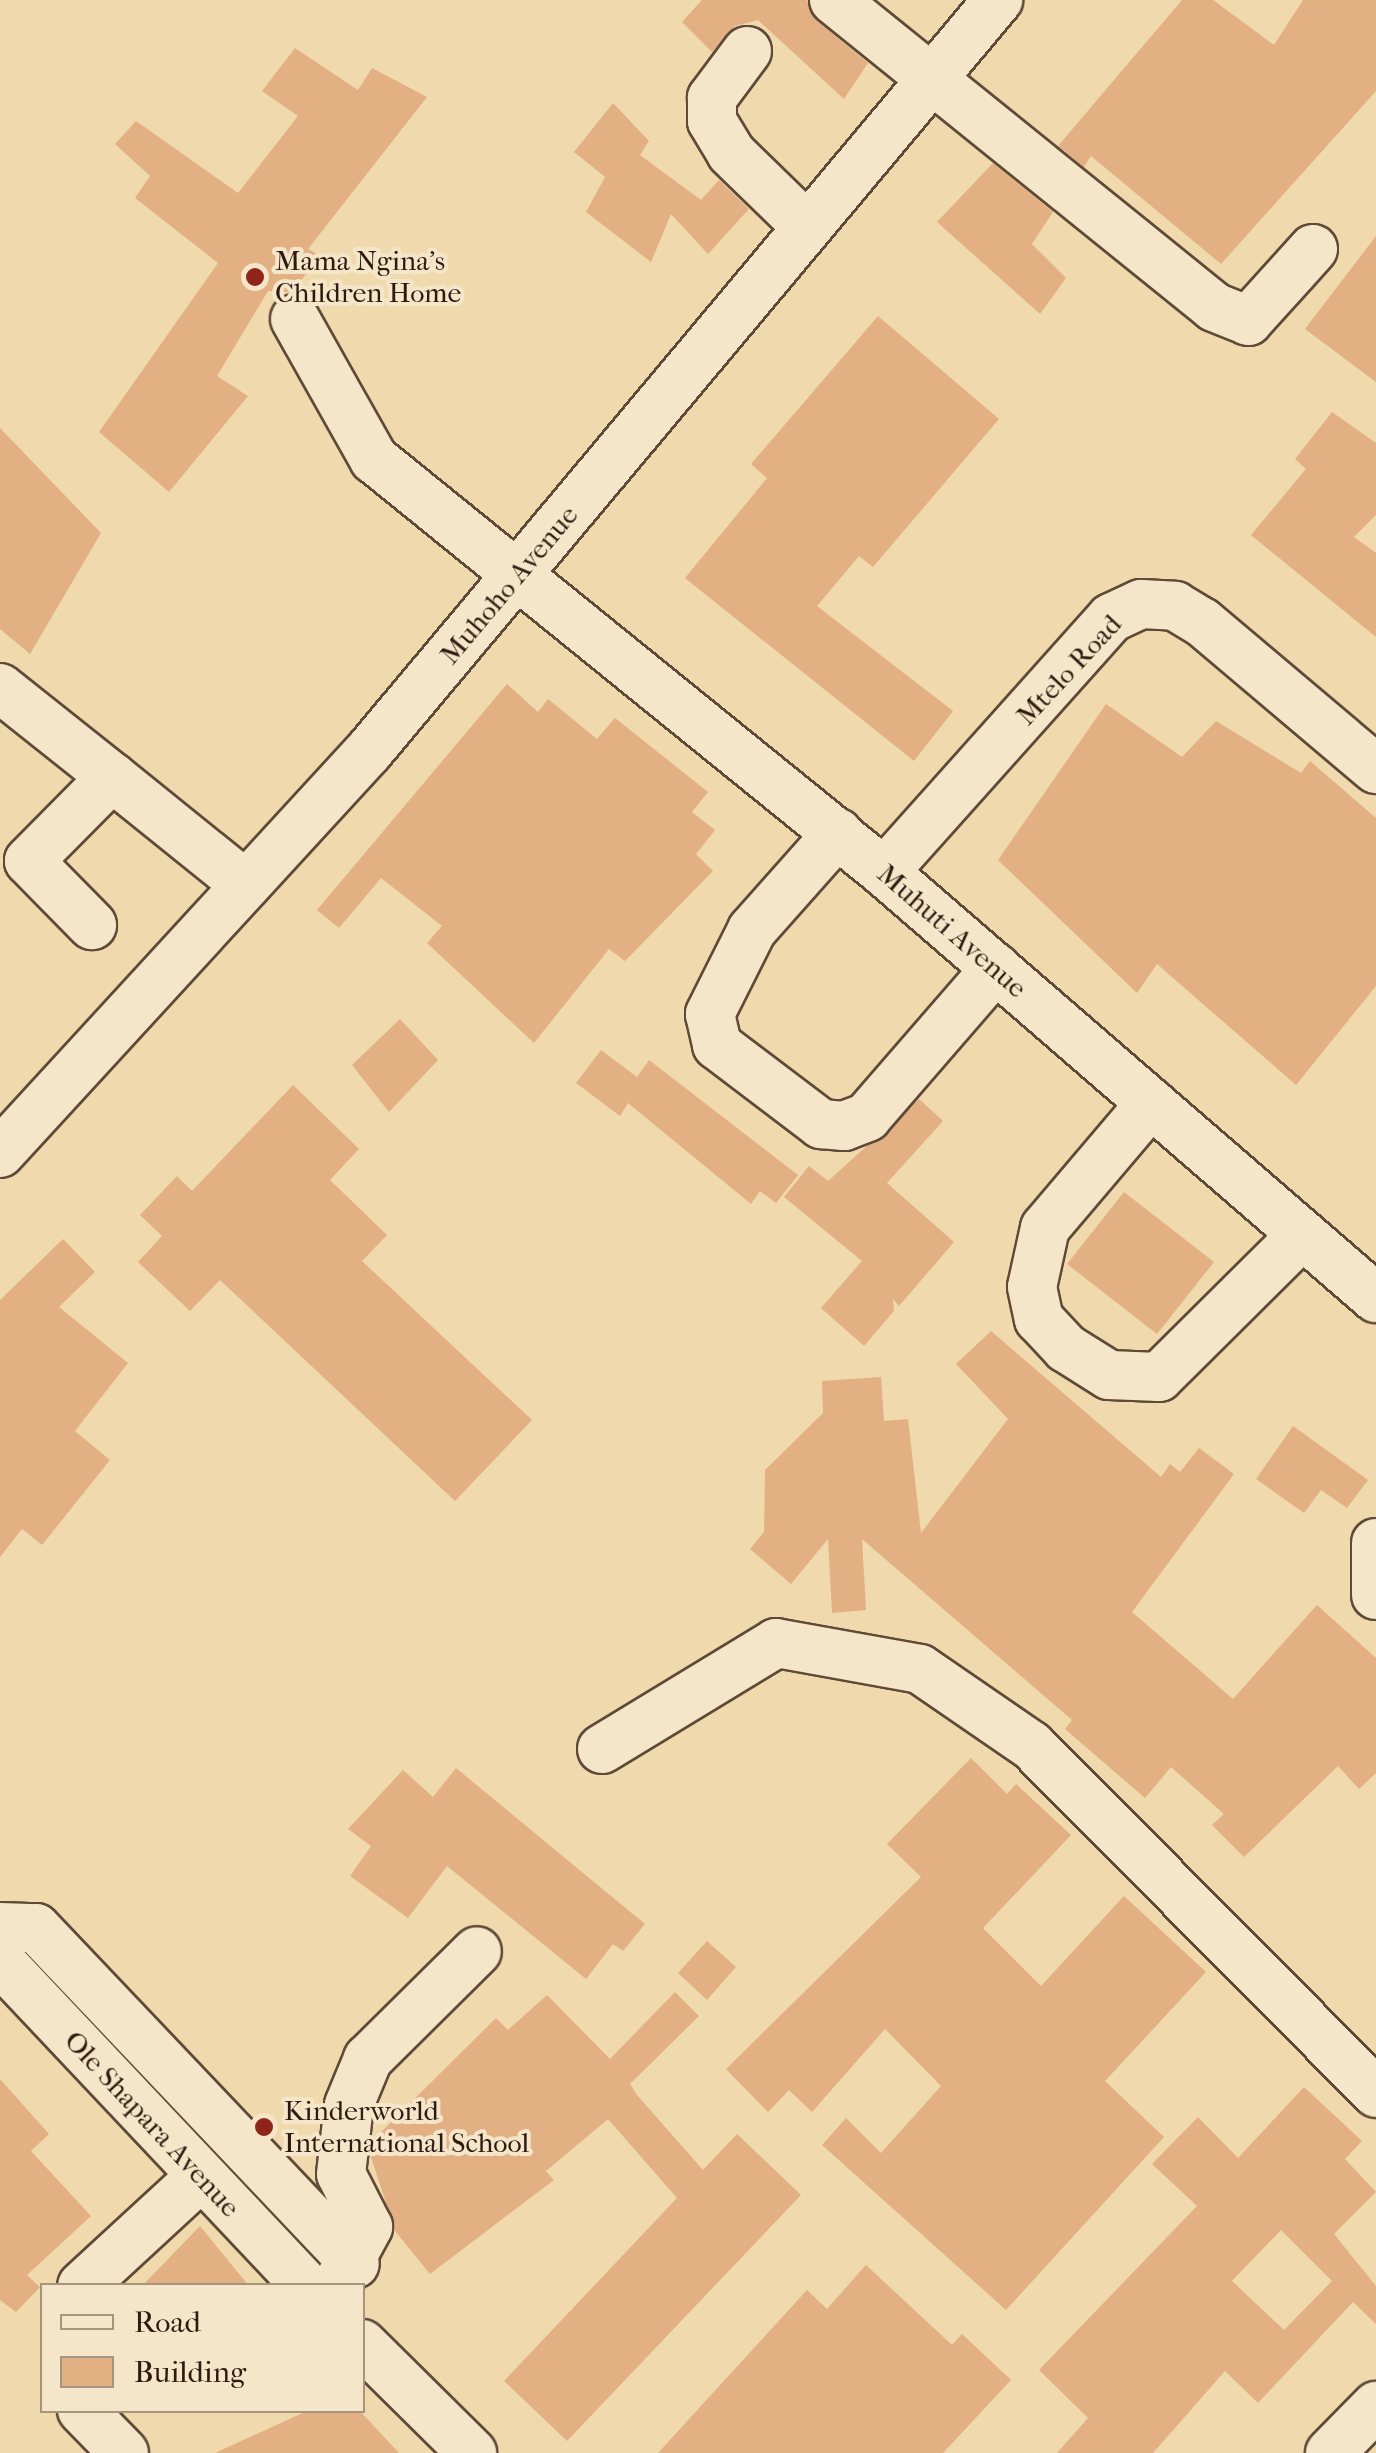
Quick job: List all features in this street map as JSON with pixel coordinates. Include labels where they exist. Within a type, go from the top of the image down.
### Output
[{"type":"street","points":[[834,0],[929,82],[1214,307],[1248,322],[1313,249]]},
{"type":"street","name":"Muhoho Avenue","points":[[4,1141],[246,885],[520,572],[998,0]]},
{"type":"street","points":[[747,51],[712,98],[712,121],[730,152],[807,227]]},
{"type":"street","name":"Muhuti Avenue","points":[[295,318],[374,459],[520,572],[838,833],[1376,1298]]},
{"type":"street","name":"Mtelo Road","points":[[884,872],[1111,618],[1141,604],[1175,606],[1202,622],[1376,769]]},
{"type":"street","points":[[0,688],[246,885]]},
{"type":"street","points":[[92,925],[29,861],[112,776]]},
{"type":"street","points":[[838,833],[752,930],[721,984],[710,1014],[718,1045],[821,1124],[844,1126],[867,1118],[996,968]]},
{"type":"street","points":[[1151,1103],[1045,1228],[1032,1287],[1039,1319],[1066,1348],[1109,1375],[1160,1376],[1302,1235]]},
{"type":"street","points":[[1376,1544],[1376,1595]]},
{"type":"street","points":[[602,1749],[776,1643],[920,1669],[1032,1746],[1376,2093]]},
{"type":"street","points":[[0,1928],[36,1928],[345,2275],[368,2228],[341,2174],[349,2105],[368,2059],[477,1951]]},
{"type":"street","name":"Ole Shapara Avenue","points":[[0,1961],[303,2283]]},
{"type":"street","points":[[85,2283],[200,2177]]},
{"type":"street","points":[[365,2347],[472,2453]]},
{"type":"street","points":[[1330,2453],[1376,2406]]},
{"type":"street","points":[[85,2413],[124,2453]]},
{"type":"building","points":[[702,0],[807,0],[817,21],[868,63],[844,99],[758,20],[735,26],[712,52],[682,22]]},
{"type":"building","points":[[1182,0],[1213,0],[1274,45],[1303,0],[1376,0],[1376,91],[1221,264],[1091,156],[1084,167],[1058,146]]},
{"type":"building","name":"Mama Ngina's Children Home","points":[[295,48],[358,90],[372,68],[427,97],[308,249],[319,255],[293,292],[268,291],[217,376],[248,396],[169,492],[99,432],[218,263],[135,198],[150,176],[115,144],[136,121],[238,193],[298,116],[262,91]]},
{"type":"building","points":[[613,103],[649,141],[640,155],[701,200],[719,180],[749,209],[708,254],[671,214],[651,262],[586,212],[605,177],[574,152]]},
{"type":"building","points":[[993,163],[1053,212],[1032,244],[1066,278],[1040,314],[937,222]]},
{"type":"building","points":[[1376,236],[1376,382],[1305,329]]},
{"type":"building","points":[[878,316],[999,419],[873,567],[859,556],[817,606],[953,711],[914,761],[685,578],[767,478],[751,464]]},
{"type":"building","points":[[1332,412],[1376,443],[1376,515],[1354,537],[1376,553],[1376,637],[1251,535],[1306,469],[1295,459]]},
{"type":"building","points":[[0,428],[101,533],[30,654],[0,629]]},
{"type":"building","points":[[507,684],[538,712],[548,699],[597,739],[615,718],[708,792],[692,812],[715,830],[696,854],[713,871],[625,961],[609,949],[534,1043],[427,943],[442,926],[381,878],[339,928],[317,910]]},
{"type":"building","points":[[1106,704],[1182,757],[1216,721],[1301,773],[1310,761],[1376,818],[1376,986],[1296,1085],[1157,964],[1137,993],[998,860]]},
{"type":"building","points":[[400,1019],[438,1060],[389,1112],[352,1065]]},
{"type":"building","points":[[601,1050],[637,1077],[649,1060],[798,1175],[776,1203],[760,1191],[751,1204],[628,1103],[620,1116],[576,1083]]},
{"type":"building","points":[[293,1085],[359,1149],[330,1180],[387,1235],[362,1261],[532,1420],[455,1501],[220,1280],[190,1311],[138,1262],[162,1236],[140,1215],[177,1176],[192,1191]]},
{"type":"building","points":[[919,1099],[943,1121],[887,1183],[954,1242],[899,1306],[893,1299],[894,1311],[864,1346],[821,1308],[862,1261],[784,1197],[809,1166],[828,1181]]},
{"type":"building","points":[[1124,1192],[1214,1262],[1157,1334],[1067,1264]]},
{"type":"building","points":[[63,1239],[95,1272],[59,1307],[128,1363],[75,1431],[110,1460],[42,1545],[22,1529],[0,1557],[0,1300]]},
{"type":"building","points":[[991,1331],[1161,1477],[1170,1464],[1180,1472],[1199,1448],[1234,1474],[1132,1612],[1233,1699],[1317,1605],[1376,1658],[1376,1773],[1359,1789],[1338,1766],[1244,1857],[1212,1825],[1224,1814],[1171,1767],[1145,1798],[1065,1729],[1072,1720],[862,1539],[866,1610],[832,1613],[828,1539],[791,1584],[750,1549],[764,1532],[765,1470],[823,1413],[822,1381],[881,1377],[884,1421],[908,1419],[921,1533],[1008,1419],[956,1364]]},
{"type":"building","points":[[1293,1426],[1368,1480],[1347,1508],[1321,1490],[1304,1513],[1256,1479]]},
{"type":"building","points":[[971,1758],[1007,1794],[1016,1784],[1071,1835],[983,1928],[1041,1986],[1124,1896],[1206,1972],[1105,2081],[1164,2137],[1006,2310],[822,2145],[846,2118],[881,2153],[941,2086],[885,2029],[812,2112],[789,2090],[768,2112],[726,2069],[921,1877],[887,1844]]},
{"type":"building","points":[[456,1768],[645,1924],[623,1951],[613,1944],[586,1979],[447,1866],[408,1918],[350,1876],[371,1846],[348,1829],[403,1770],[433,1797]]},
{"type":"building","points":[[707,1941],[736,1967],[707,2000],[678,1973]]},
{"type":"building","points":[[675,1992],[699,2016],[630,2084],[703,2170],[737,2134],[801,2195],[567,2441],[504,2381],[677,2198],[608,2119],[546,2171],[554,2180],[430,2274],[395,2231],[371,2157],[390,2141],[381,2132],[496,2018],[508,2030],[547,1995],[610,2059]]},
{"type":"building","points":[[0,2079],[49,2134],[31,2151],[91,2216],[27,2275],[40,2287],[16,2312],[0,2300]]},
{"type":"building","points":[[1304,2087],[1362,2141],[1345,2159],[1376,2192],[1334,2234],[1376,2286],[1376,2324],[1353,2302],[1258,2403],[1225,2371],[1153,2453],[1057,2453],[1088,2418],[1039,2370],[1197,2206],[1152,2164],[1198,2117],[1238,2158]],"holes":[[[1281,2230],[1332,2281],[1284,2330],[1232,2281]]]},
{"type":"building","points":[[200,2226],[247,2283],[145,2283]]},
{"type":"building","points":[[866,2265],[952,2345],[962,2334],[1011,2380],[943,2453],[658,2453],[807,2290],[827,2309]]},
{"type":"building","points":[[302,2413],[362,2413],[399,2453],[215,2453]]},
{"type":"place","name":"Mama Ngina's Children Home","points":[[255,277]]},
{"type":"place","name":"Kinderworld International School","points":[[264,2127]]}]
